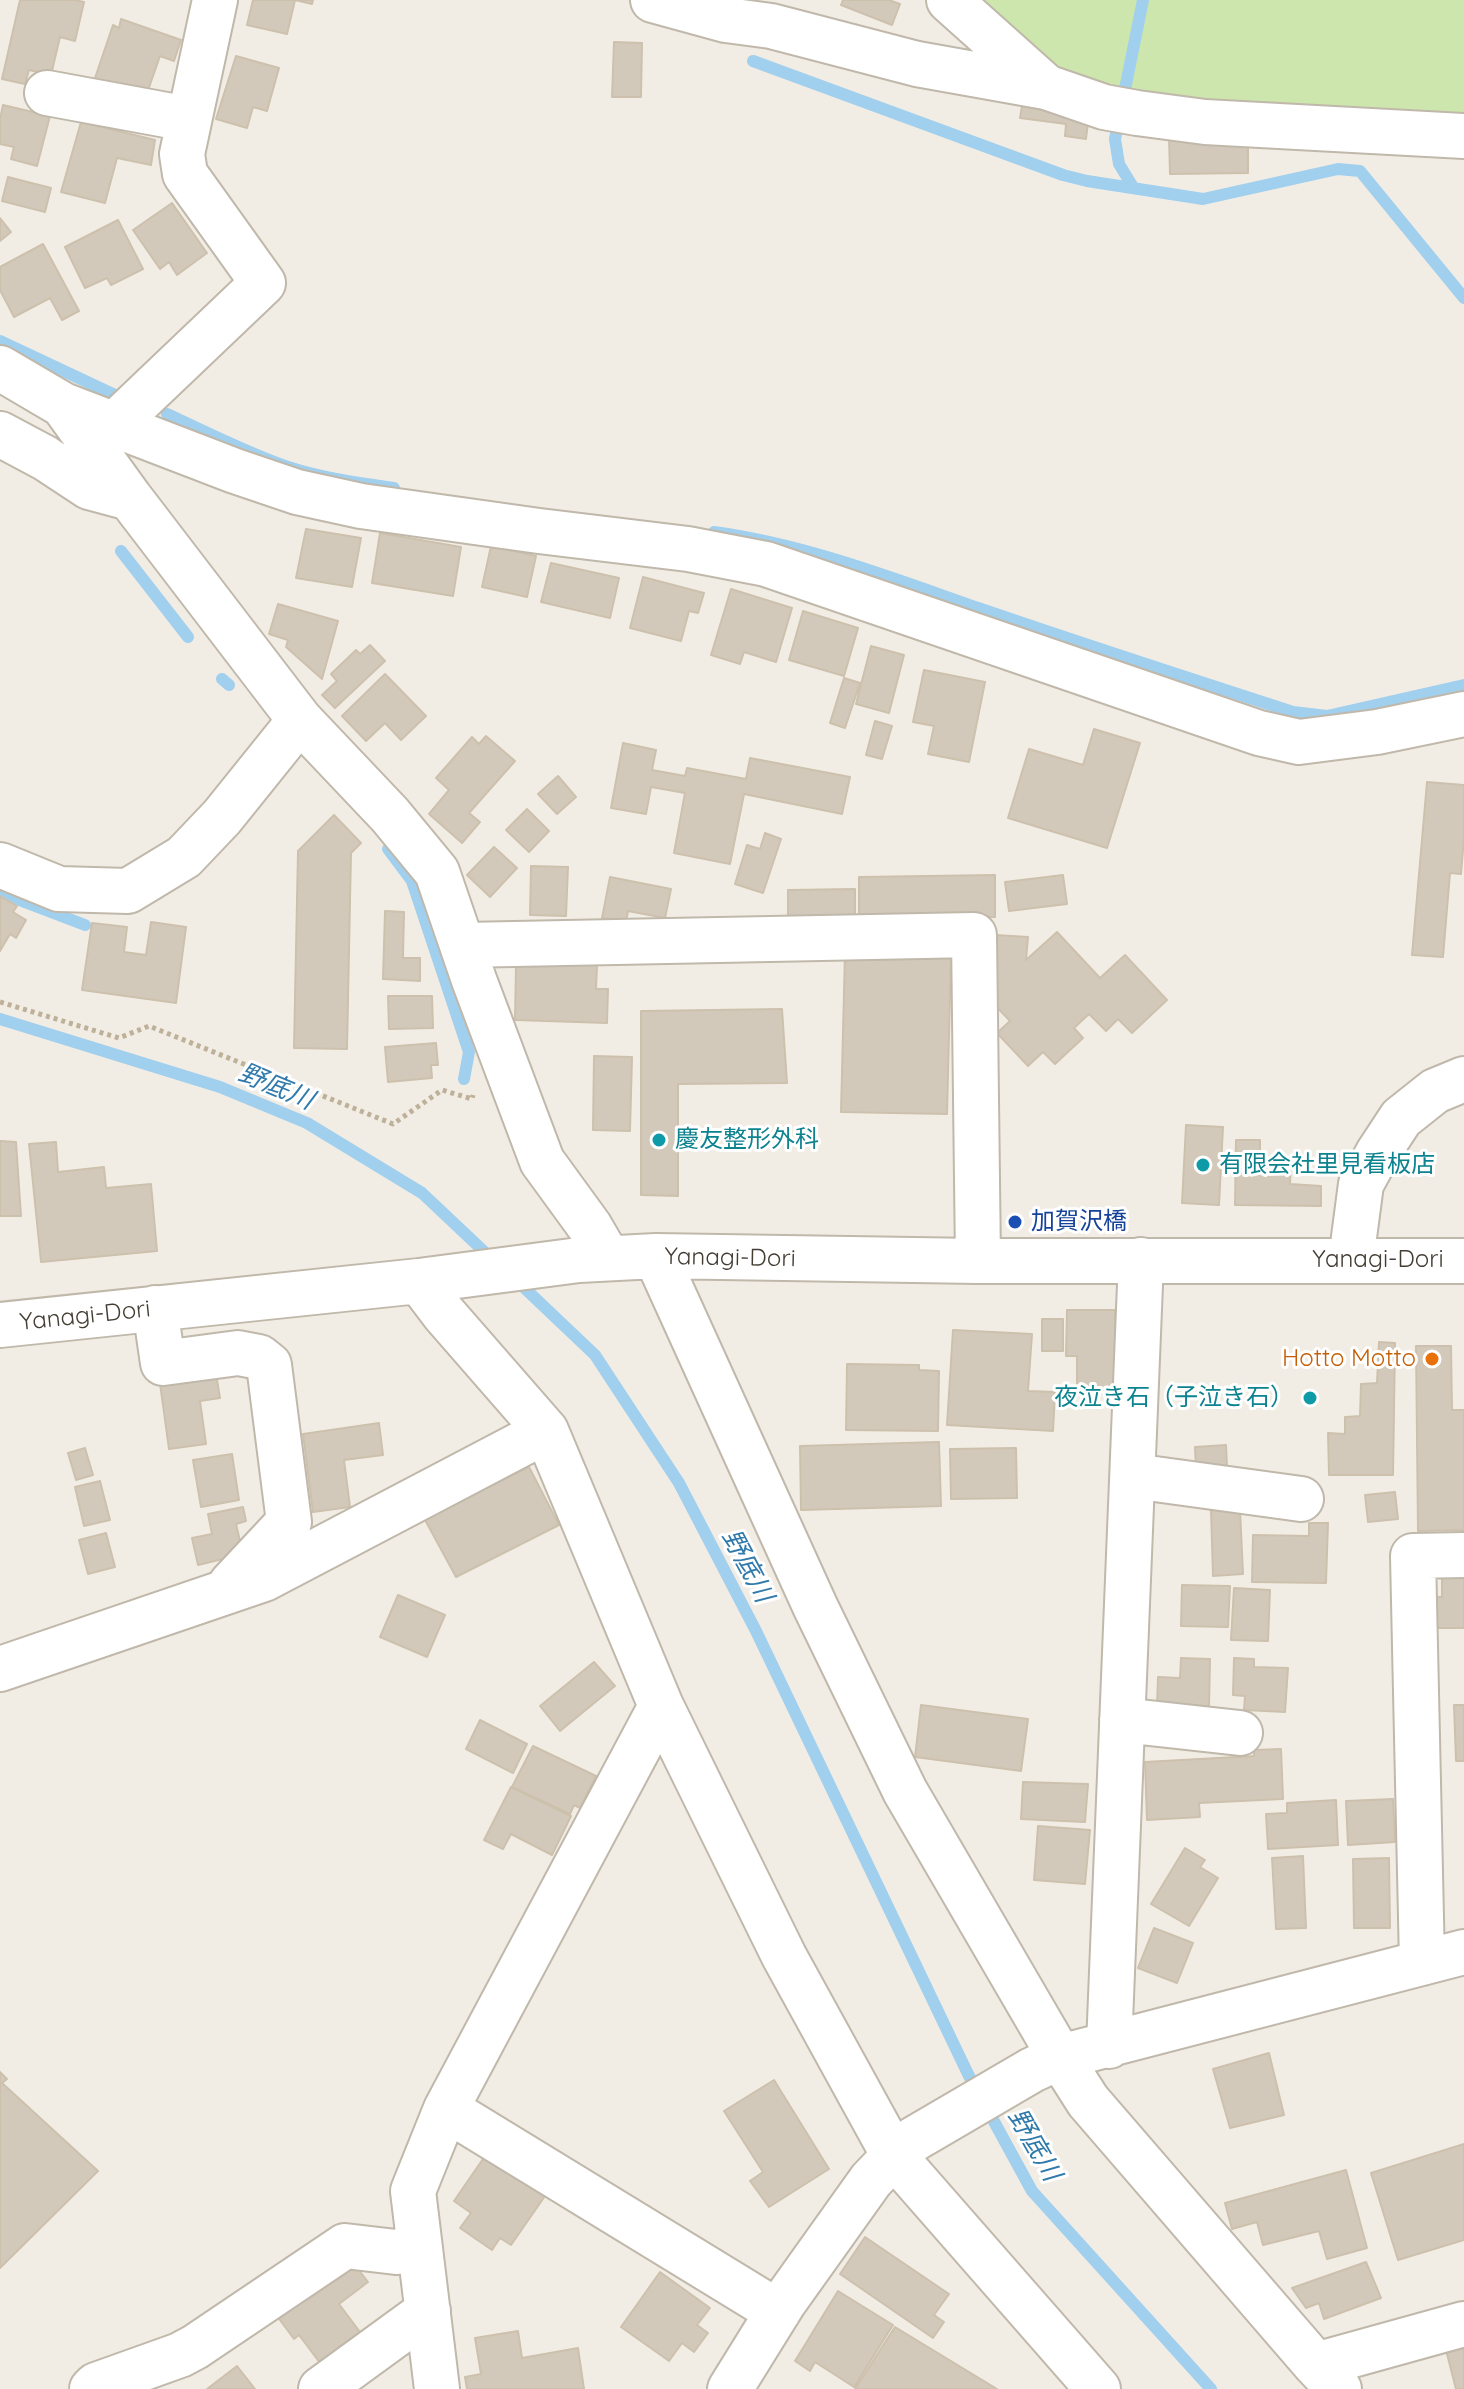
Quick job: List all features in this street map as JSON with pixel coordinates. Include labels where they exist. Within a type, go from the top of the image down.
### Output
[{"type":"street","points":[[115,424],[263,283],[185,174],[182,154],[188,119],[215,0]]},
{"type":"street","points":[[653,0],[726,20],[771,26],[917,64],[1046,87],[1121,110],[1205,122],[1464,136]]},
{"type":"street","points":[[949,0],[1046,87]]},
{"type":"street","points":[[47,93],[188,119]]},
{"type":"street","points":[[0,368],[63,405],[297,492],[361,506],[688,549],[766,564],[1259,733],[1299,742],[1377,732],[1464,714]]},
{"type":"street","points":[[63,405],[300,720],[390,815],[437,872],[542,1161],[590,1227],[594,1259]]},
{"type":"street","points":[[0,434],[45,458],[89,487],[130,498]]},
{"type":"street","points":[[0,865],[59,889],[128,891],[184,857],[222,817],[300,720]]},
{"type":"street","points":[[463,945],[974,935],[978,1261]]},
{"type":"street","points":[[1351,1260],[1361,1184],[1378,1153],[1401,1118],[1435,1091],[1464,1079]]},
{"type":"street","points":[[656,1256],[815,1606],[905,1791],[1046,2063],[1088,2101],[1328,2377],[1464,2324]]},
{"type":"street","name":"Yanagi-Dori","points":[[0,1325],[437,1279],[594,1259],[656,1256],[978,1261],[1464,1261]]},
{"type":"street","points":[[1109,2046],[1141,1260]]},
{"type":"street","points":[[437,1279],[444,1314],[546,1431],[661,1706],[784,1956],[904,2147],[1098,2389]]},
{"type":"street","points":[[155,1308],[163,1363],[238,1353],[259,1357],[269,1365],[289,1522],[224,1592]]},
{"type":"street","points":[[0,1669],[264,1579],[546,1431]]},
{"type":"street","points":[[1133,1476],[1301,1499]]},
{"type":"street","points":[[1422,1963],[1413,1556],[1464,1555]]},
{"type":"street","points":[[437,2389],[413,2191],[446,2109],[661,1706]]},
{"type":"street","points":[[1122,1720],[1240,1733]]},
{"type":"street","points":[[730,2389],[778,2312],[871,2180],[904,2147],[1046,2063],[1464,1952]]},
{"type":"street","points":[[446,2109],[778,2312]]},
{"type":"street","points":[[92,2389],[195,2347],[345,2246],[396,2252],[420,2248]]},
{"type":"street","points":[[321,2389],[428,2311]]},
{"type":"path","points":[[0,1002],[119,1038],[149,1026],[393,1124],[442,1090],[472,1099],[486,1066],[504,1059]]},
{"type":"green space","points":[[952,0],[1464,0],[1464,142],[1088,99]]},
{"type":"building","points":[[20,0],[84,2],[75,41],[60,37],[51,75],[29,70],[25,84],[2,79]]},
{"type":"building","points":[[253,0],[295,0],[287,34],[247,25]]},
{"type":"building","points":[[843,0],[889,0],[900,4],[892,25],[841,5]]},
{"type":"building","points":[[121,19],[181,40],[174,61],[160,56],[145,99],[94,81],[113,25],[119,28]]},
{"type":"building","points":[[614,42],[642,43],[641,97],[612,97]]},
{"type":"building","points":[[236,56],[279,68],[267,111],[253,107],[247,128],[216,119]]},
{"type":"building","points":[[3,105],[50,116],[37,166],[11,159],[14,147],[0,144]]},
{"type":"building","points":[[1022,106],[1089,114],[1086,139],[1065,136],[1066,124],[1020,118]]},
{"type":"building","points":[[81,122],[155,140],[151,165],[117,158],[105,203],[61,192]]},
{"type":"building","points":[[1248,135],[1248,173],[1170,174],[1169,136]]},
{"type":"building","points":[[8,177],[51,188],[45,212],[2,201]]},
{"type":"building","points":[[172,203],[207,253],[177,275],[169,262],[160,269],[133,230]]},
{"type":"building","points":[[0,218],[11,232],[0,241]]},
{"type":"building","points":[[118,220],[143,269],[111,285],[107,278],[85,288],[65,247]]},
{"type":"building","points":[[43,244],[79,311],[62,320],[50,298],[14,317],[0,290],[0,267]]},
{"type":"building","points":[[306,529],[361,538],[352,587],[296,578]]},
{"type":"building","points":[[380,533],[461,547],[453,596],[372,583]]},
{"type":"building","points":[[491,546],[536,556],[527,597],[482,587]]},
{"type":"building","points":[[551,563],[619,578],[610,618],[541,602]]},
{"type":"building","points":[[643,577],[704,593],[698,613],[689,611],[681,641],[630,628]]},
{"type":"building","points":[[731,589],[792,608],[776,662],[744,652],[740,664],[711,655]]},
{"type":"building","points":[[278,604],[338,621],[322,679],[286,647],[288,640],[269,634]]},
{"type":"building","points":[[803,611],[858,628],[844,676],[789,660]]},
{"type":"building","points":[[370,645],[385,661],[335,708],[322,695],[337,681],[331,674],[356,650],[360,654]]},
{"type":"building","points":[[871,646],[904,655],[889,713],[856,704]]},
{"type":"building","points":[[924,670],[985,682],[969,762],[928,754],[934,726],[913,722]]},
{"type":"building","points":[[385,674],[426,716],[401,740],[385,723],[366,741],[342,716]]},
{"type":"building","points":[[844,678],[860,683],[845,728],[830,723]]},
{"type":"building","points":[[875,721],[892,726],[882,759],[866,755]]},
{"type":"building","points":[[1094,729],[1140,743],[1107,848],[1008,818],[1029,749],[1083,765]]},
{"type":"building","points":[[486,736],[515,761],[469,813],[480,822],[462,843],[429,814],[449,790],[436,778],[472,737],[479,744]]},
{"type":"building","points":[[623,743],[656,750],[652,770],[685,776],[687,768],[746,779],[750,758],[850,777],[842,814],[744,794],[730,864],[674,853],[685,793],[651,787],[646,814],[611,808]]},
{"type":"building","points":[[558,776],[576,797],[557,814],[538,794]]},
{"type":"building","points":[[1427,782],[1464,785],[1461,874],[1450,873],[1443,957],[1412,955]]},
{"type":"building","points":[[527,809],[549,831],[529,852],[506,830]]},
{"type":"building","points":[[334,815],[361,843],[351,853],[347,1049],[294,1048],[298,851]]},
{"type":"building","points":[[765,833],[781,839],[763,893],[735,884],[747,845],[760,849]]},
{"type":"building","points":[[494,847],[517,868],[490,897],[467,875]]},
{"type":"building","points":[[531,866],[568,867],[566,916],[530,915]]},
{"type":"building","points":[[995,875],[995,917],[859,919],[859,877]]},
{"type":"building","points":[[1063,875],[1067,904],[1009,911],[1005,882]]},
{"type":"building","points":[[610,877],[671,889],[665,918],[628,911],[626,922],[602,918]]},
{"type":"building","points":[[855,889],[855,921],[788,922],[788,890]]},
{"type":"building","points":[[0,896],[17,906],[13,912],[26,920],[16,938],[10,934],[0,951]]},
{"type":"building","points":[[385,911],[404,912],[403,958],[420,958],[420,981],[383,979]]},
{"type":"building","points":[[151,922],[186,927],[176,1003],[82,990],[92,923],[127,927],[124,952],[146,955]]},
{"type":"building","points":[[1057,932],[1100,978],[1125,955],[1167,1000],[1132,1033],[1118,1019],[1106,1031],[1089,1014],[1074,1028],[1083,1038],[1055,1064],[1043,1052],[1028,1066],[997,1033],[1010,1021],[992,1002],[996,935],[1028,937],[1026,960]]},
{"type":"building","points":[[845,952],[951,955],[947,1114],[841,1112]]},
{"type":"building","points":[[516,963],[597,965],[596,989],[608,989],[607,1023],[515,1020]]},
{"type":"building","points":[[388,996],[432,996],[433,1028],[389,1029]]},
{"type":"building","name":"慶友整形外科","points":[[782,1009],[787,1083],[678,1084],[678,1196],[641,1195],[641,1011]]},
{"type":"building","points":[[436,1043],[438,1065],[431,1065],[432,1078],[388,1082],[385,1047]]},
{"type":"building","points":[[594,1056],[632,1057],[630,1131],[593,1130]]},
{"type":"building","name":"有限会社里見看板店","points":[[1186,1125],[1223,1127],[1219,1205],[1182,1203]]},
{"type":"building","points":[[1236,1140],[1260,1140],[1260,1160],[1291,1161],[1290,1184],[1321,1186],[1321,1206],[1235,1205]]},
{"type":"building","points":[[0,1141],[16,1142],[21,1216],[0,1216]]},
{"type":"building","points":[[56,1142],[58,1172],[104,1167],[106,1188],[151,1184],[157,1251],[41,1262],[29,1144]]},
{"type":"building","points":[[1067,1310],[1115,1310],[1115,1390],[1077,1390],[1077,1356],[1066,1356]]},
{"type":"building","points":[[1042,1319],[1063,1319],[1063,1351],[1042,1351]]},
{"type":"building","points":[[953,1330],[1032,1334],[1028,1391],[1055,1392],[1053,1431],[947,1425]]},
{"type":"building","points":[[1379,1342],[1395,1343],[1393,1475],[1329,1475],[1328,1433],[1345,1434],[1345,1417],[1360,1416],[1361,1384],[1377,1383]]},
{"type":"building","points":[[1416,1346],[1451,1346],[1452,1410],[1464,1410],[1464,1530],[1418,1531]]},
{"type":"building","points":[[847,1364],[919,1365],[919,1370],[939,1371],[938,1431],[846,1430]]},
{"type":"building","points":[[215,1368],[220,1398],[200,1401],[206,1444],[169,1449],[159,1376]]},
{"type":"building","points":[[379,1423],[383,1455],[344,1460],[350,1507],[313,1512],[303,1434]]},
{"type":"building","points":[[939,1442],[941,1506],[801,1510],[800,1446]]},
{"type":"building","points":[[1226,1445],[1227,1467],[1196,1469],[1195,1447]]},
{"type":"building","points":[[85,1448],[93,1475],[76,1480],[68,1453]]},
{"type":"building","points":[[1016,1448],[1017,1498],[951,1499],[950,1449]]},
{"type":"building","points":[[232,1454],[239,1500],[201,1507],[193,1460]]},
{"type":"building","points":[[529,1467],[559,1525],[456,1577],[424,1518]]},
{"type":"building","points":[[100,1481],[110,1520],[84,1526],[75,1487]]},
{"type":"building","points":[[1395,1492],[1398,1519],[1368,1522],[1365,1495]]},
{"type":"building","points":[[243,1507],[246,1521],[236,1524],[243,1554],[198,1565],[192,1538],[212,1534],[208,1514]]},
{"type":"building","points":[[1240,1509],[1243,1574],[1213,1576],[1211,1510]]},
{"type":"building","points":[[1309,1523],[1328,1523],[1326,1583],[1252,1582],[1253,1535],[1309,1536]]},
{"type":"building","points":[[106,1533],[115,1567],[88,1574],[79,1540]]},
{"type":"building","points":[[1442,1578],[1464,1578],[1464,1628],[1436,1628],[1436,1597],[1442,1597]]},
{"type":"building","points":[[1182,1585],[1230,1586],[1228,1627],[1181,1626]]},
{"type":"building","points":[[1234,1588],[1270,1590],[1268,1641],[1231,1640]]},
{"type":"building","points":[[398,1595],[445,1615],[427,1657],[380,1637]]},
{"type":"building","points":[[1181,1658],[1210,1659],[1209,1708],[1157,1706],[1158,1677],[1180,1678]]},
{"type":"building","points":[[1234,1658],[1254,1659],[1254,1667],[1288,1668],[1285,1712],[1244,1710],[1245,1696],[1233,1695]]},
{"type":"building","points":[[594,1662],[615,1686],[560,1731],[540,1706]]},
{"type":"building","points":[[921,1705],[1028,1719],[1021,1771],[915,1757]]},
{"type":"building","points":[[1454,1705],[1464,1705],[1464,1761],[1456,1761]]},
{"type":"building","points":[[480,1720],[527,1744],[513,1773],[466,1749]]},
{"type":"building","points":[[533,1746],[596,1776],[580,1808],[574,1805],[570,1814],[512,1787]]},
{"type":"building","points":[[1281,1749],[1283,1799],[1199,1803],[1200,1817],[1147,1820],[1145,1762],[1254,1756],[1254,1750]]},
{"type":"building","points":[[1023,1782],[1088,1784],[1085,1822],[1021,1819]]},
{"type":"building","points":[[511,1787],[571,1816],[552,1855],[511,1834],[503,1849],[484,1840]]},
{"type":"building","points":[[1393,1799],[1395,1842],[1348,1845],[1346,1801]]},
{"type":"building","points":[[1336,1800],[1338,1845],[1268,1849],[1266,1814],[1287,1813],[1287,1803]]},
{"type":"building","points":[[1038,1826],[1090,1830],[1085,1884],[1034,1880]]},
{"type":"building","points":[[1185,1848],[1205,1860],[1200,1867],[1218,1878],[1189,1926],[1151,1904]]},
{"type":"building","points":[[1303,1856],[1306,1928],[1276,1929],[1272,1858]]},
{"type":"building","points":[[1389,1858],[1390,1928],[1354,1928],[1353,1859]]},
{"type":"building","points":[[1154,1928],[1193,1943],[1177,1983],[1138,1968]]},
{"type":"building","points":[[1269,2053],[1284,2115],[1230,2128],[1213,2069]]},
{"type":"building","points":[[0,2072],[7,2079],[2,2083],[98,2171],[0,2268]]},
{"type":"building","points":[[774,2080],[829,2169],[769,2207],[750,2181],[763,2172],[724,2111]]},
{"type":"building","points":[[1464,2144],[1464,2240],[1398,2260],[1371,2173]]},
{"type":"building","points":[[485,2156],[545,2196],[511,2245],[500,2238],[492,2250],[460,2228],[471,2213],[454,2201]]},
{"type":"building","points":[[1346,2170],[1367,2248],[1327,2259],[1319,2231],[1263,2245],[1257,2222],[1232,2229],[1225,2203]]},
{"type":"building","points":[[865,2237],[949,2294],[934,2315],[944,2322],[933,2338],[840,2274]]},
{"type":"building","points":[[351,2260],[368,2282],[339,2304],[360,2332],[320,2363],[299,2335],[294,2339],[277,2316]]},
{"type":"building","points":[[1366,2262],[1381,2298],[1324,2319],[1319,2303],[1306,2308],[1292,2288]]},
{"type":"building","points":[[660,2272],[710,2308],[697,2325],[708,2333],[694,2352],[682,2343],[669,2361],[621,2327]]},
{"type":"building","points":[[838,2291],[893,2325],[854,2387],[815,2362],[810,2371],[795,2361]]},
{"type":"building","points":[[895,2327],[997,2389],[855,2389]]},
{"type":"building","points":[[518,2331],[522,2358],[578,2348],[584,2389],[467,2389],[465,2377],[481,2374],[475,2338]]},
{"type":"building","points":[[1464,2345],[1464,2389],[1456,2389],[1446,2350]]},
{"type":"building","points":[[237,2366],[255,2389],[207,2389]]},
{"type":"waterway","points":[[1133,187],[1119,164],[1115,139],[1143,0]]},
{"type":"waterway","points":[[753,61],[1063,175],[1087,181],[1203,199],[1338,169],[1360,171],[1464,298]]},
{"type":"waterway","points":[[0,341],[117,396]]},
{"type":"waterway","points":[[167,414],[285,466],[325,477],[394,488]]},
{"type":"waterway","points":[[714,532],[784,545],[852,565],[1293,712],[1327,716],[1464,685]]},
{"type":"waterway","points":[[121,551],[188,637]]},
{"type":"waterway","points":[[222,679],[229,685]]},
{"type":"waterway","points":[[388,849],[412,881],[469,1052],[464,1079]]},
{"type":"waterway","points":[[0,889],[22,901],[85,925]]},
{"type":"waterway","name":"野底川","points":[[0,1019],[220,1087],[307,1123],[422,1193],[493,1260]]},
{"type":"waterway","name":"野底川","points":[[516,1280],[595,1355],[679,1483],[756,1631],[968,2074],[1032,2191],[1211,2389]]},
{"type":"place","name":"慶友整形外科","points":[[659,1140]]},
{"type":"place","name":"有限会社里見看板店","points":[[1203,1165]]},
{"type":"place","name":"加賀沢橋","points":[[1015,1222]]},
{"type":"place","name":"Hotto Motto","points":[[1432,1359]]},
{"type":"place","name":"夜泣き石（子泣き石）","points":[[1310,1398]]}]
